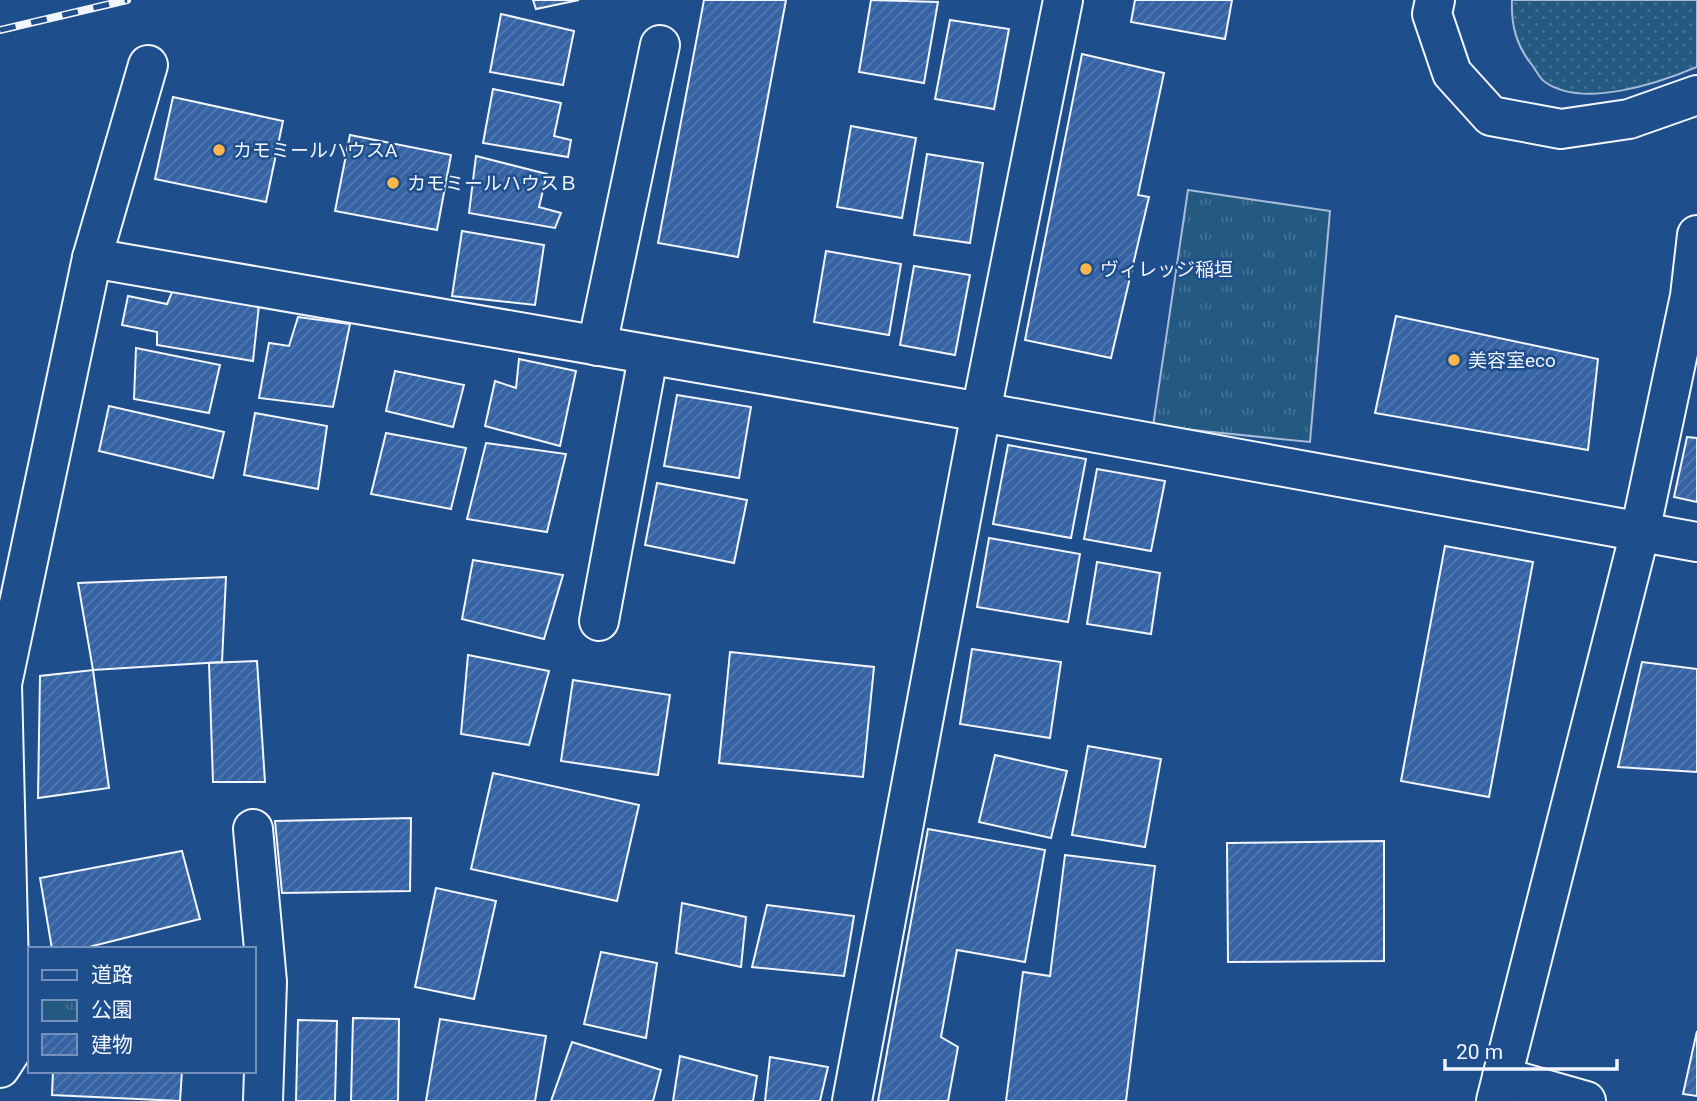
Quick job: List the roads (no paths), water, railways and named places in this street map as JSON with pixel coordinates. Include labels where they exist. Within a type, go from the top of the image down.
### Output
[{"type":"street","points":[[852,1101],[981,412],[1063,0]]},
{"type":"street","points":[[1435,0],[1432,14],[1452,73],[1491,116],[1561,129],[1629,119],[1697,95]]},
{"type":"street","points":[[597,346],[660,45]]},
{"type":"street","points":[[0,1068],[11,1051],[2,684],[92,258],[148,65]]},
{"type":"street","points":[[1587,1101],[1499,1089],[1640,532],[1690,296],[1697,235]]},
{"type":"street","points":[[92,258],[648,357],[981,412],[1697,542]]},
{"type":"street","points":[[599,621],[648,357]]},
{"type":"street","points":[[253,829],[267,982],[263,1101]]},
{"type":"railway","points":[[0,30],[127,0]]},
{"type":"place","name":"カモミールハウスA","points":[[219,150]]},
{"type":"place","name":"カモミールハウスＢ","points":[[393,183]]},
{"type":"place","name":"ヴィレッジ稲垣","points":[[1086,269]]},
{"type":"place","name":"美容室eco","points":[[1454,360]]}]
